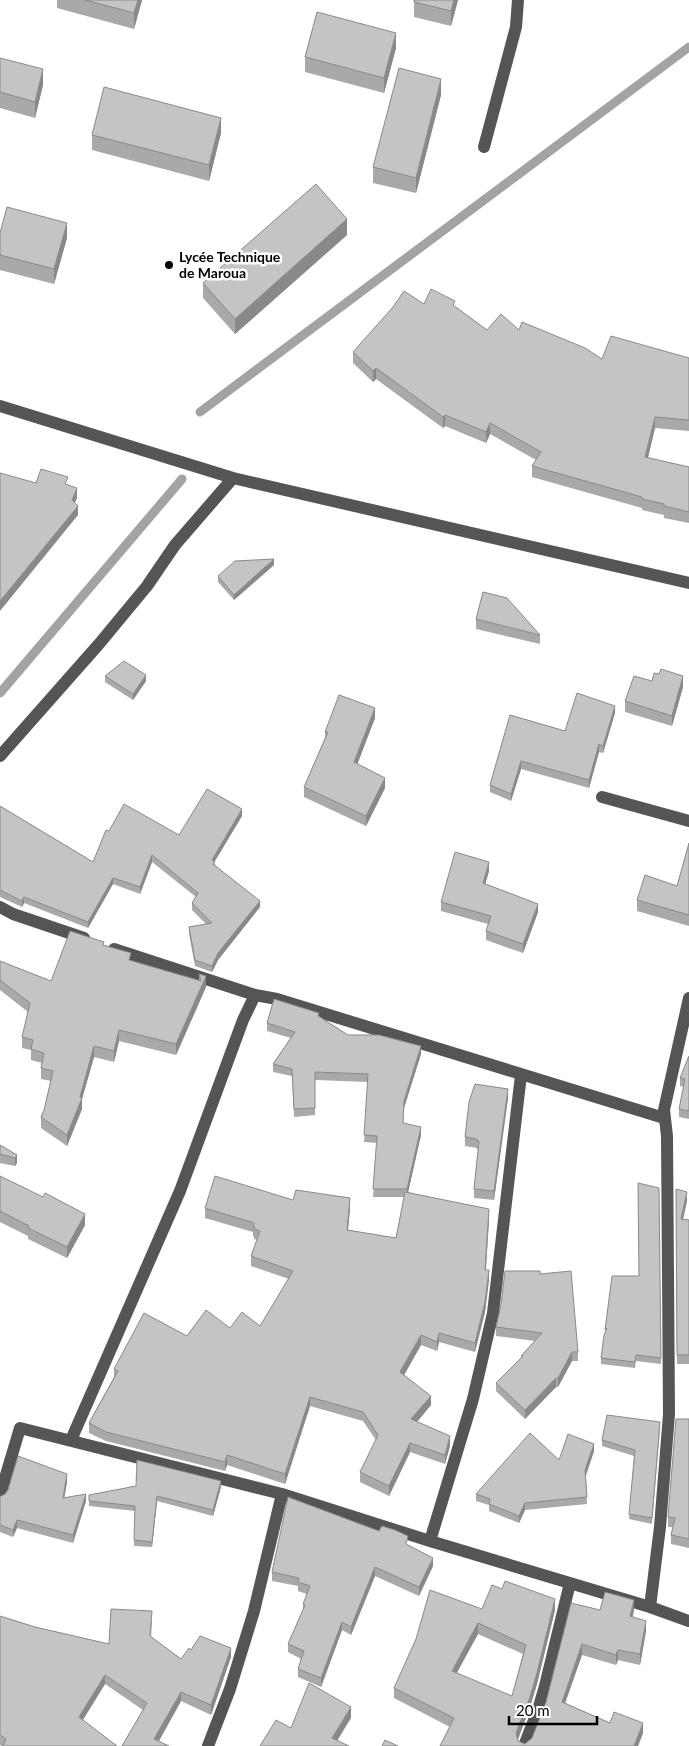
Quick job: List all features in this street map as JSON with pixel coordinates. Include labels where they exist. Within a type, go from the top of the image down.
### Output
[{"type":"street","points":[[484,147],[516,26],[518,0]]},
{"type":"street","points":[[0,406],[233,478],[689,582]]},
{"type":"street","points":[[0,756],[99,644],[147,586],[175,545],[233,478]]},
{"type":"street","points":[[602,797],[689,821]]},
{"type":"street","points":[[0,907],[13,914],[97,943],[255,995],[277,999],[664,1118]]},
{"type":"street","points":[[71,1440],[180,1191],[243,1020],[255,995]]},
{"type":"street","points":[[650,1607],[660,1528],[669,1414],[667,1136],[664,1118],[676,1052],[689,998]]},
{"type":"street","points":[[430,1541],[472,1399],[493,1313],[521,1075]]},
{"type":"street","points":[[0,1495],[20,1428],[282,1494],[650,1607],[689,1621]]},
{"type":"street","points":[[208,1746],[230,1689],[254,1611],[282,1494]]},
{"type":"street","points":[[524,1746],[545,1686],[570,1583]]},
{"type":"building","points":[[85,0],[138,0],[134,13]]},
{"type":"building","points":[[414,0],[454,0],[451,11],[414,2]]},
{"type":"building","points":[[317,12],[396,33],[384,78],[305,57]]},
{"type":"building","points":[[0,58],[43,69],[35,102],[0,92]]},
{"type":"building","points":[[399,68],[441,79],[416,178],[373,167]]},
{"type":"building","points":[[104,87],[221,118],[209,165],[92,135]]},
{"type":"building","points":[[316,184],[347,219],[235,319],[203,283]]},
{"type":"building","points":[[7,207],[67,223],[54,269],[0,255],[0,233]]},
{"type":"building","points":[[431,289],[455,301],[453,305],[487,330],[501,314],[519,330],[522,322],[585,348],[602,359],[611,336],[689,358],[689,420],[655,417],[645,457],[689,467],[689,512],[532,466],[541,452],[490,423],[486,432],[445,415],[443,417],[376,368],[373,371],[353,352],[393,307],[404,291],[424,304]]},
{"type":"building","points":[[41,469],[68,477],[65,484],[77,488],[72,500],[78,506],[0,601],[0,473],[36,483]]},
{"type":"building","points":[[274,559],[234,595],[218,576],[235,561]]},
{"type":"building","points":[[483,592],[507,598],[540,635],[476,619]]},
{"type":"building","points":[[124,661],[146,675],[133,694],[105,676]]},
{"type":"building","points":[[661,669],[683,676],[672,716],[625,701],[634,676],[652,681],[654,673],[659,674]]},
{"type":"building","points":[[577,693],[615,706],[603,746],[599,744],[589,780],[521,761],[511,794],[490,785],[510,715],[565,731]]},
{"type":"building","points":[[339,695],[375,708],[354,762],[385,778],[366,816],[304,787],[328,732],[325,732]]},
{"type":"building","points":[[207,789],[242,809],[212,860],[215,862],[213,864],[260,901],[218,953],[212,966],[195,960],[189,927],[212,923],[192,903],[198,893],[152,855],[140,887],[113,878],[88,922],[24,897],[22,901],[0,890],[0,806],[93,862],[106,830],[109,831],[124,804],[179,835]]},
{"type":"building","points":[[689,843],[689,915],[637,900],[645,875],[677,886]]},
{"type":"building","points":[[455,852],[489,862],[483,883],[538,904],[523,944],[486,931],[491,916],[441,902]]},
{"type":"building","points":[[70,931],[104,942],[103,945],[131,953],[129,960],[201,981],[199,974],[206,976],[176,1044],[119,1030],[114,1051],[94,1046],[80,1097],[82,1098],[67,1135],[41,1117],[53,1071],[41,1068],[44,1053],[31,1049],[33,1040],[22,1037],[30,1003],[0,980],[0,961],[51,981]]},
{"type":"building","points":[[274,999],[319,1013],[318,1016],[348,1035],[379,1035],[421,1046],[404,1101],[403,1123],[421,1127],[407,1189],[373,1189],[377,1136],[364,1135],[368,1074],[315,1072],[315,1108],[294,1109],[292,1069],[273,1064],[295,1032],[267,1023]]},
{"type":"building","points":[[689,1056],[689,1111],[679,1109],[685,1079],[680,1078]]},
{"type":"building","points":[[475,1084],[508,1089],[494,1191],[474,1189],[479,1141],[465,1137],[469,1102]]},
{"type":"building","points":[[0,1145],[17,1155],[15,1158],[0,1154]]},
{"type":"building","points":[[0,1176],[43,1197],[45,1193],[85,1214],[67,1247],[28,1228],[29,1226],[0,1211]]},
{"type":"building","points":[[215,1176],[293,1200],[296,1190],[350,1198],[347,1230],[396,1238],[405,1192],[489,1209],[485,1270],[489,1270],[485,1302],[475,1343],[439,1333],[437,1342],[421,1335],[400,1372],[431,1396],[411,1419],[450,1436],[445,1455],[410,1443],[389,1486],[360,1472],[378,1435],[363,1412],[310,1397],[285,1474],[227,1455],[225,1462],[106,1432],[89,1423],[118,1371],[114,1369],[144,1313],[187,1336],[206,1310],[230,1328],[242,1312],[260,1326],[293,1271],[251,1256],[260,1231],[254,1229],[254,1223],[205,1208]]},
{"type":"building","points":[[638,1183],[659,1188],[661,1358],[636,1355],[635,1362],[601,1358],[604,1335],[607,1328],[605,1330],[612,1276],[639,1276]]},
{"type":"building","points":[[676,1189],[687,1192],[681,1219],[689,1220],[689,1355],[677,1355]]},
{"type":"building","points":[[505,1271],[540,1271],[540,1274],[571,1271],[578,1352],[572,1352],[558,1378],[525,1410],[496,1383],[523,1356],[521,1356],[542,1333],[496,1327]]},
{"type":"building","points":[[607,1415],[660,1422],[652,1518],[629,1514],[635,1450],[602,1440]]},
{"type":"building","points":[[676,1419],[689,1419],[689,1539],[671,1535],[675,1518],[668,1517]]},
{"type":"building","points":[[530,1433],[559,1460],[568,1434],[594,1444],[585,1470],[587,1497],[525,1503],[519,1516],[489,1504],[490,1499],[476,1494]]},
{"type":"building","points":[[18,1456],[67,1474],[63,1498],[86,1494],[73,1535],[17,1520],[13,1530],[0,1525],[0,1497],[8,1490]]},
{"type":"building","points":[[137,1460],[221,1481],[213,1510],[157,1496],[152,1542],[134,1540],[135,1506],[89,1501],[89,1495],[136,1486]]},
{"type":"building","points":[[288,1497],[379,1531],[382,1526],[395,1530],[408,1536],[406,1544],[433,1558],[419,1587],[375,1567],[351,1627],[342,1622],[321,1678],[298,1669],[304,1651],[288,1644],[305,1605],[303,1604],[310,1586],[298,1582],[299,1578],[272,1572]]},
{"type":"building","points":[[505,1581],[555,1599],[537,1673],[516,1733],[518,1741],[525,1744],[532,1738],[546,1702],[571,1603],[600,1610],[605,1592],[634,1600],[630,1616],[646,1621],[640,1654],[618,1650],[616,1655],[582,1644],[562,1702],[610,1723],[614,1712],[643,1723],[634,1746],[440,1746],[454,1718],[394,1688],[416,1639],[430,1590],[482,1609],[492,1585],[502,1589]],"holes":[[[478,1623],[526,1645],[512,1696],[452,1671]]]},
{"type":"building","points":[[111,1609],[152,1611],[150,1636],[181,1659],[189,1648],[191,1650],[200,1636],[231,1648],[211,1705],[181,1692],[154,1739],[169,1746],[122,1746],[147,1703],[105,1675],[79,1717],[117,1746],[3,1746],[6,1739],[0,1735],[0,1616],[35,1627],[109,1644]]},
{"type":"building","points":[[309,1683],[351,1707],[332,1738],[349,1746],[260,1746],[276,1720],[291,1728]]},
{"type":"building","points":[[385,1740],[398,1746],[382,1746]]},
{"type":"waterway","points":[[200,412],[689,47]]},
{"type":"waterway","points":[[0,693],[182,479]]},
{"type":"place","name":"Lycée Technique de Maroua","points":[[169,265]]}]
